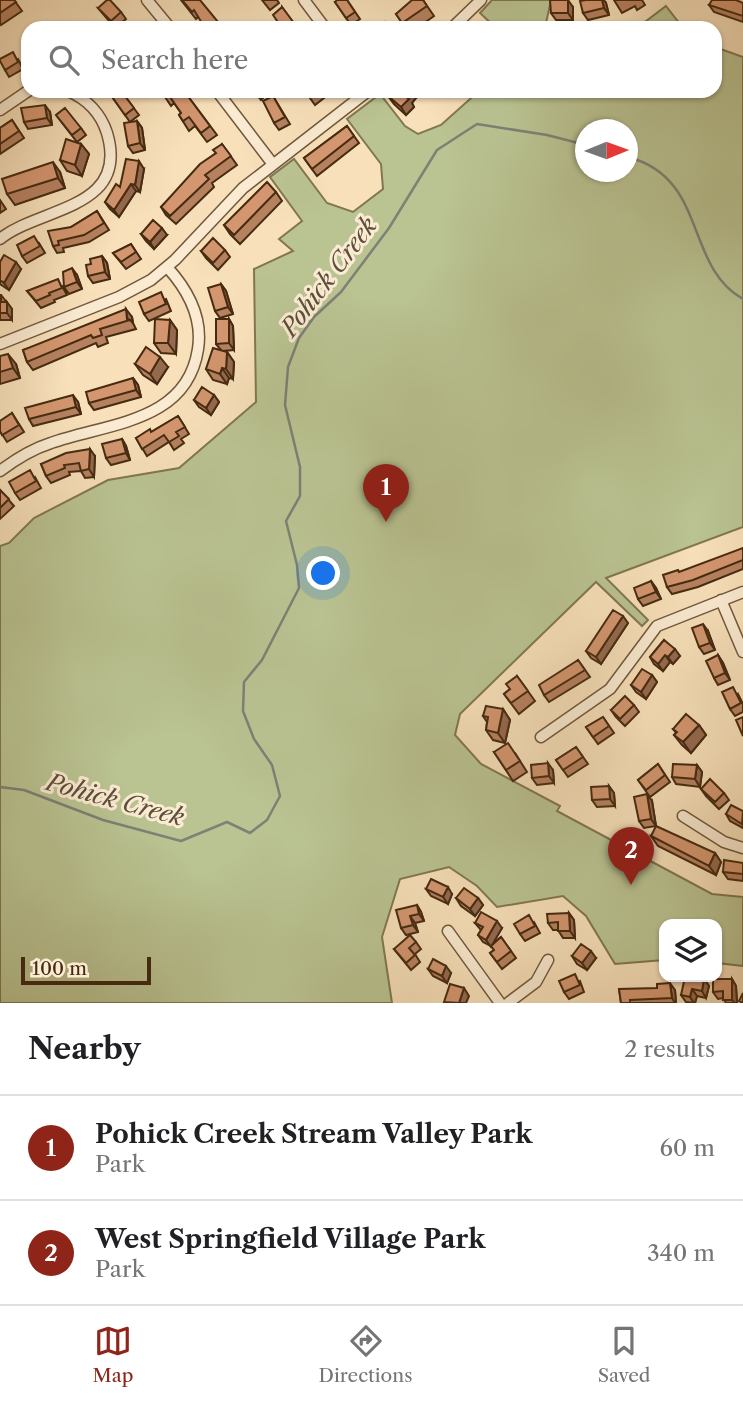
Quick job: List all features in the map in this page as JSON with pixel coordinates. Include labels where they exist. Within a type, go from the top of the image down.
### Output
[{"type":"street","points":[[147,0],[164,21]]},
{"type":"street","points":[[304,0],[320,21]]},
{"type":"street","points":[[459,21],[481,0]]},
{"type":"street","points":[[0,110],[21,96]]},
{"type":"street","points":[[0,239],[23,224],[84,202],[105,175],[110,149],[103,122],[81,98]]},
{"type":"street","points":[[222,98],[272,163]]},
{"type":"street","points":[[0,344],[119,297],[167,267],[232,198],[272,163],[359,98]]},
{"type":"street","points":[[0,471],[23,455],[50,443],[149,415],[179,391],[196,360],[198,325],[191,300],[167,267]]},
{"type":"street","points":[[541,737],[610,688],[657,626],[743,592]]},
{"type":"street","points":[[721,600],[743,652]]},
{"type":"street","points":[[683,816],[724,842],[743,848]]},
{"type":"street","points":[[448,931],[500,1003]]},
{"type":"street","points":[[508,1003],[536,982],[548,960]]},
{"type":"green space","points":[[492,0],[551,0],[546,21],[489,21],[480,13]]},
{"type":"green space","points":[[666,6],[678,21],[646,21]]},
{"type":"green space","points":[[722,50],[743,57],[743,527],[606,578],[648,620],[642,626],[596,582],[460,714],[455,735],[481,764],[560,806],[557,811],[712,894],[743,897],[743,966],[722,964],[722,919],[659,919],[659,960],[615,964],[586,916],[563,896],[497,907],[477,886],[449,867],[400,879],[382,937],[392,1003],[0,1003],[0,546],[9,543],[34,518],[108,480],[179,468],[256,402],[254,269],[293,251],[279,239],[302,221],[270,177],[294,159],[327,203],[353,212],[383,189],[381,164],[347,119],[375,98],[383,98],[405,126],[418,134],[441,125],[471,98],[722,98]]},
{"type":"building","points":[[0,0],[14,0],[16,2],[0,13]]},
{"type":"building","points":[[107,0],[121,12],[111,21],[98,8]]},
{"type":"building","points":[[182,0],[200,0],[217,21],[201,21],[194,10],[192,12]]},
{"type":"building","points":[[347,0],[355,12],[346,18],[335,2]]},
{"type":"building","points":[[412,0],[423,0],[427,6],[405,21],[401,21],[396,14]]},
{"type":"building","points":[[550,0],[568,0],[568,13],[551,13]]},
{"type":"building","points":[[602,0],[604,8],[583,13],[580,1]]},
{"type":"building","points":[[712,0],[736,0],[743,3],[743,16],[709,5]]},
{"type":"building","points":[[282,7],[292,21],[277,21],[273,15]]},
{"type":"building","points":[[13,52],[18,62],[5,70],[0,59]]},
{"type":"building","points":[[113,98],[126,98],[134,108],[125,115]]},
{"type":"building","points":[[171,98],[189,98],[210,126],[201,133],[189,117],[183,121],[179,115],[181,113]]},
{"type":"building","points":[[274,98],[285,117],[274,123],[263,101]]},
{"type":"building","points":[[390,98],[409,99],[401,107]]},
{"type":"building","points":[[45,105],[47,118],[24,122],[21,108]]},
{"type":"building","points":[[65,108],[81,128],[72,135],[56,115]]},
{"type":"building","points":[[12,120],[19,131],[0,144],[0,128]]},
{"type":"building","points":[[137,121],[140,143],[128,146],[124,123]]},
{"type":"building","points":[[347,126],[354,136],[312,169],[304,158]]},
{"type":"building","points":[[66,139],[81,144],[75,165],[60,160]]},
{"type":"building","points":[[222,144],[231,156],[205,175],[209,179],[170,216],[161,207],[200,164],[216,153],[213,150]]},
{"type":"building","points":[[126,159],[139,161],[135,185],[131,184],[114,210],[105,202],[116,184],[120,187]]},
{"type":"building","points":[[53,162],[58,178],[7,194],[2,179]]},
{"type":"building","points":[[267,182],[276,192],[234,235],[224,225]]},
{"type":"building","points":[[97,211],[104,223],[84,235],[58,241],[59,245],[53,246],[48,231],[71,227]]},
{"type":"building","points":[[153,220],[162,228],[150,242],[141,234]]},
{"type":"building","points":[[34,236],[40,246],[22,256],[17,245]]},
{"type":"building","points":[[213,238],[225,250],[213,263],[201,251]]},
{"type":"building","points":[[131,244],[136,252],[121,262],[113,253]]},
{"type":"building","points":[[4,255],[16,262],[4,283],[0,280],[0,262]]},
{"type":"building","points":[[102,256],[105,272],[88,276],[86,265],[91,264],[90,259]]},
{"type":"building","points":[[72,268],[77,282],[64,287],[63,272]]},
{"type":"building","points":[[58,279],[62,288],[36,301],[27,291]]},
{"type":"building","points":[[221,284],[228,307],[215,311],[208,288]]},
{"type":"building","points":[[161,292],[166,304],[144,314],[139,302]]},
{"type":"building","points":[[0,295],[1,302],[7,302],[7,313],[0,313]]},
{"type":"building","points":[[126,309],[127,319],[130,320],[100,329],[102,335],[93,338],[91,335],[27,362],[23,350]]},
{"type":"building","points":[[155,319],[170,320],[168,343],[154,343]]},
{"type":"building","points":[[216,319],[229,319],[229,343],[216,344]]},
{"type":"building","points":[[146,347],[160,357],[150,374],[135,364]]},
{"type":"building","points":[[213,348],[227,352],[226,369],[222,368],[220,374],[206,369]]},
{"type":"building","points":[[8,354],[13,368],[0,372],[0,356]]},
{"type":"building","points":[[133,378],[136,390],[89,403],[86,392]]},
{"type":"building","points":[[202,387],[214,395],[206,408],[194,400]]},
{"type":"building","points":[[73,395],[76,407],[29,419],[25,408]]},
{"type":"building","points":[[12,413],[19,425],[2,435],[0,421]]},
{"type":"building","points":[[178,416],[185,427],[176,432],[179,436],[169,442],[164,435],[142,449],[136,438]]},
{"type":"building","points":[[122,439],[126,453],[106,458],[102,444]]},
{"type":"building","points":[[90,449],[89,469],[81,471],[79,463],[64,465],[65,468],[46,476],[41,464],[66,453]]},
{"type":"building","points":[[30,470],[36,481],[15,493],[9,482]]},
{"type":"building","points":[[0,490],[9,499],[0,508]]},
{"type":"building","points":[[743,548],[743,560],[693,580],[667,587],[663,575],[678,570],[679,572]]},
{"type":"building","points":[[651,581],[656,592],[638,599],[634,588]]},
{"type":"building","points":[[613,610],[623,616],[596,657],[586,651]]},
{"type":"building","points":[[703,624],[710,643],[699,647],[692,628]]},
{"type":"building","points":[[664,640],[675,649],[668,657],[665,655],[658,664],[650,657]]},
{"type":"building","points":[[718,655],[725,673],[714,678],[706,661]]},
{"type":"building","points":[[578,660],[585,670],[544,695],[539,685]]},
{"type":"building","points":[[642,669],[652,675],[641,692],[631,685]]},
{"type":"building","points":[[517,676],[528,691],[511,703],[504,694],[510,689],[506,684]]},
{"type":"building","points":[[733,687],[741,703],[730,709],[722,692]]},
{"type":"building","points":[[625,696],[634,705],[620,719],[611,710]]},
{"type":"building","points":[[486,706],[503,709],[498,733],[486,730],[488,717],[483,716]]},
{"type":"building","points":[[686,714],[699,725],[683,742],[674,735],[677,732],[673,729]]},
{"type":"building","points":[[603,717],[609,726],[593,737],[586,727]]},
{"type":"building","points":[[743,717],[743,736],[736,720]]},
{"type":"building","points":[[508,743],[520,761],[506,770],[494,752]]},
{"type":"building","points":[[576,747],[583,757],[563,770],[556,760]]},
{"type":"building","points":[[548,763],[549,776],[532,778],[531,765]]},
{"type":"building","points":[[658,764],[665,775],[646,790],[638,780]]},
{"type":"building","points":[[673,764],[697,765],[695,779],[672,777]]},
{"type":"building","points":[[710,779],[724,793],[715,802],[701,789]]},
{"type":"building","points":[[609,786],[610,799],[592,800],[591,787]]},
{"type":"building","points":[[647,794],[651,819],[639,821],[634,797]]},
{"type":"building","points":[[731,805],[743,811],[742,824],[726,814]]},
{"type":"building","points":[[656,826],[715,853],[709,866],[651,836]]},
{"type":"building","points":[[724,860],[743,863],[743,874],[723,872]]},
{"type":"building","points":[[431,879],[448,887],[443,897],[426,889]]},
{"type":"building","points":[[464,888],[478,898],[470,909],[456,898]]},
{"type":"building","points":[[417,905],[419,914],[410,916],[413,925],[401,928],[396,910]]},
{"type":"building","points":[[481,912],[497,921],[486,940],[478,935],[483,927],[475,923]]},
{"type":"building","points":[[569,913],[570,931],[558,931],[558,922],[548,923],[547,914]]},
{"type":"building","points":[[529,915],[535,926],[520,934],[514,924]]},
{"type":"building","points":[[410,935],[416,942],[409,948],[415,955],[406,963],[394,949]]},
{"type":"building","points":[[501,937],[511,951],[497,962],[490,953],[494,950],[491,946]]},
{"type":"building","points":[[581,944],[591,951],[582,963],[572,956]]},
{"type":"building","points":[[433,959],[446,966],[442,976],[428,969]]},
{"type":"building","points":[[575,974],[580,985],[564,992],[559,981]]},
{"type":"building","points":[[732,979],[732,1000],[723,1000],[723,991],[713,992],[713,982]]},
{"type":"building","points":[[684,982],[704,982],[702,991],[692,989],[690,997],[681,995]]},
{"type":"building","points":[[670,983],[672,998],[630,1000],[630,1003],[621,1003],[619,989],[657,988],[657,984]]},
{"type":"building","points":[[450,984],[464,988],[459,1003],[444,1002]]},
{"type":"waterway","name":"Pohick Creek","points":[[0,787],[24,790],[103,820],[181,841],[227,822],[250,833],[267,820],[280,796],[272,765],[254,739],[243,711],[244,682],[262,660],[299,588],[297,565],[286,521],[300,496],[300,467],[285,405],[288,367],[299,338],[314,317],[341,292],[389,228],[437,150],[477,124],[575,142]]},
{"type":"waterway","name":"Pohick Creek","points":[[638,161],[653,168],[671,183],[684,202],[711,266],[724,284],[743,299]]},
{"type":"place","name":"Pohick Creek Stream Valley Park","points":[[386,522]]},
{"type":"place","name":"West Springfield Village Park","points":[[631,885]]}]
